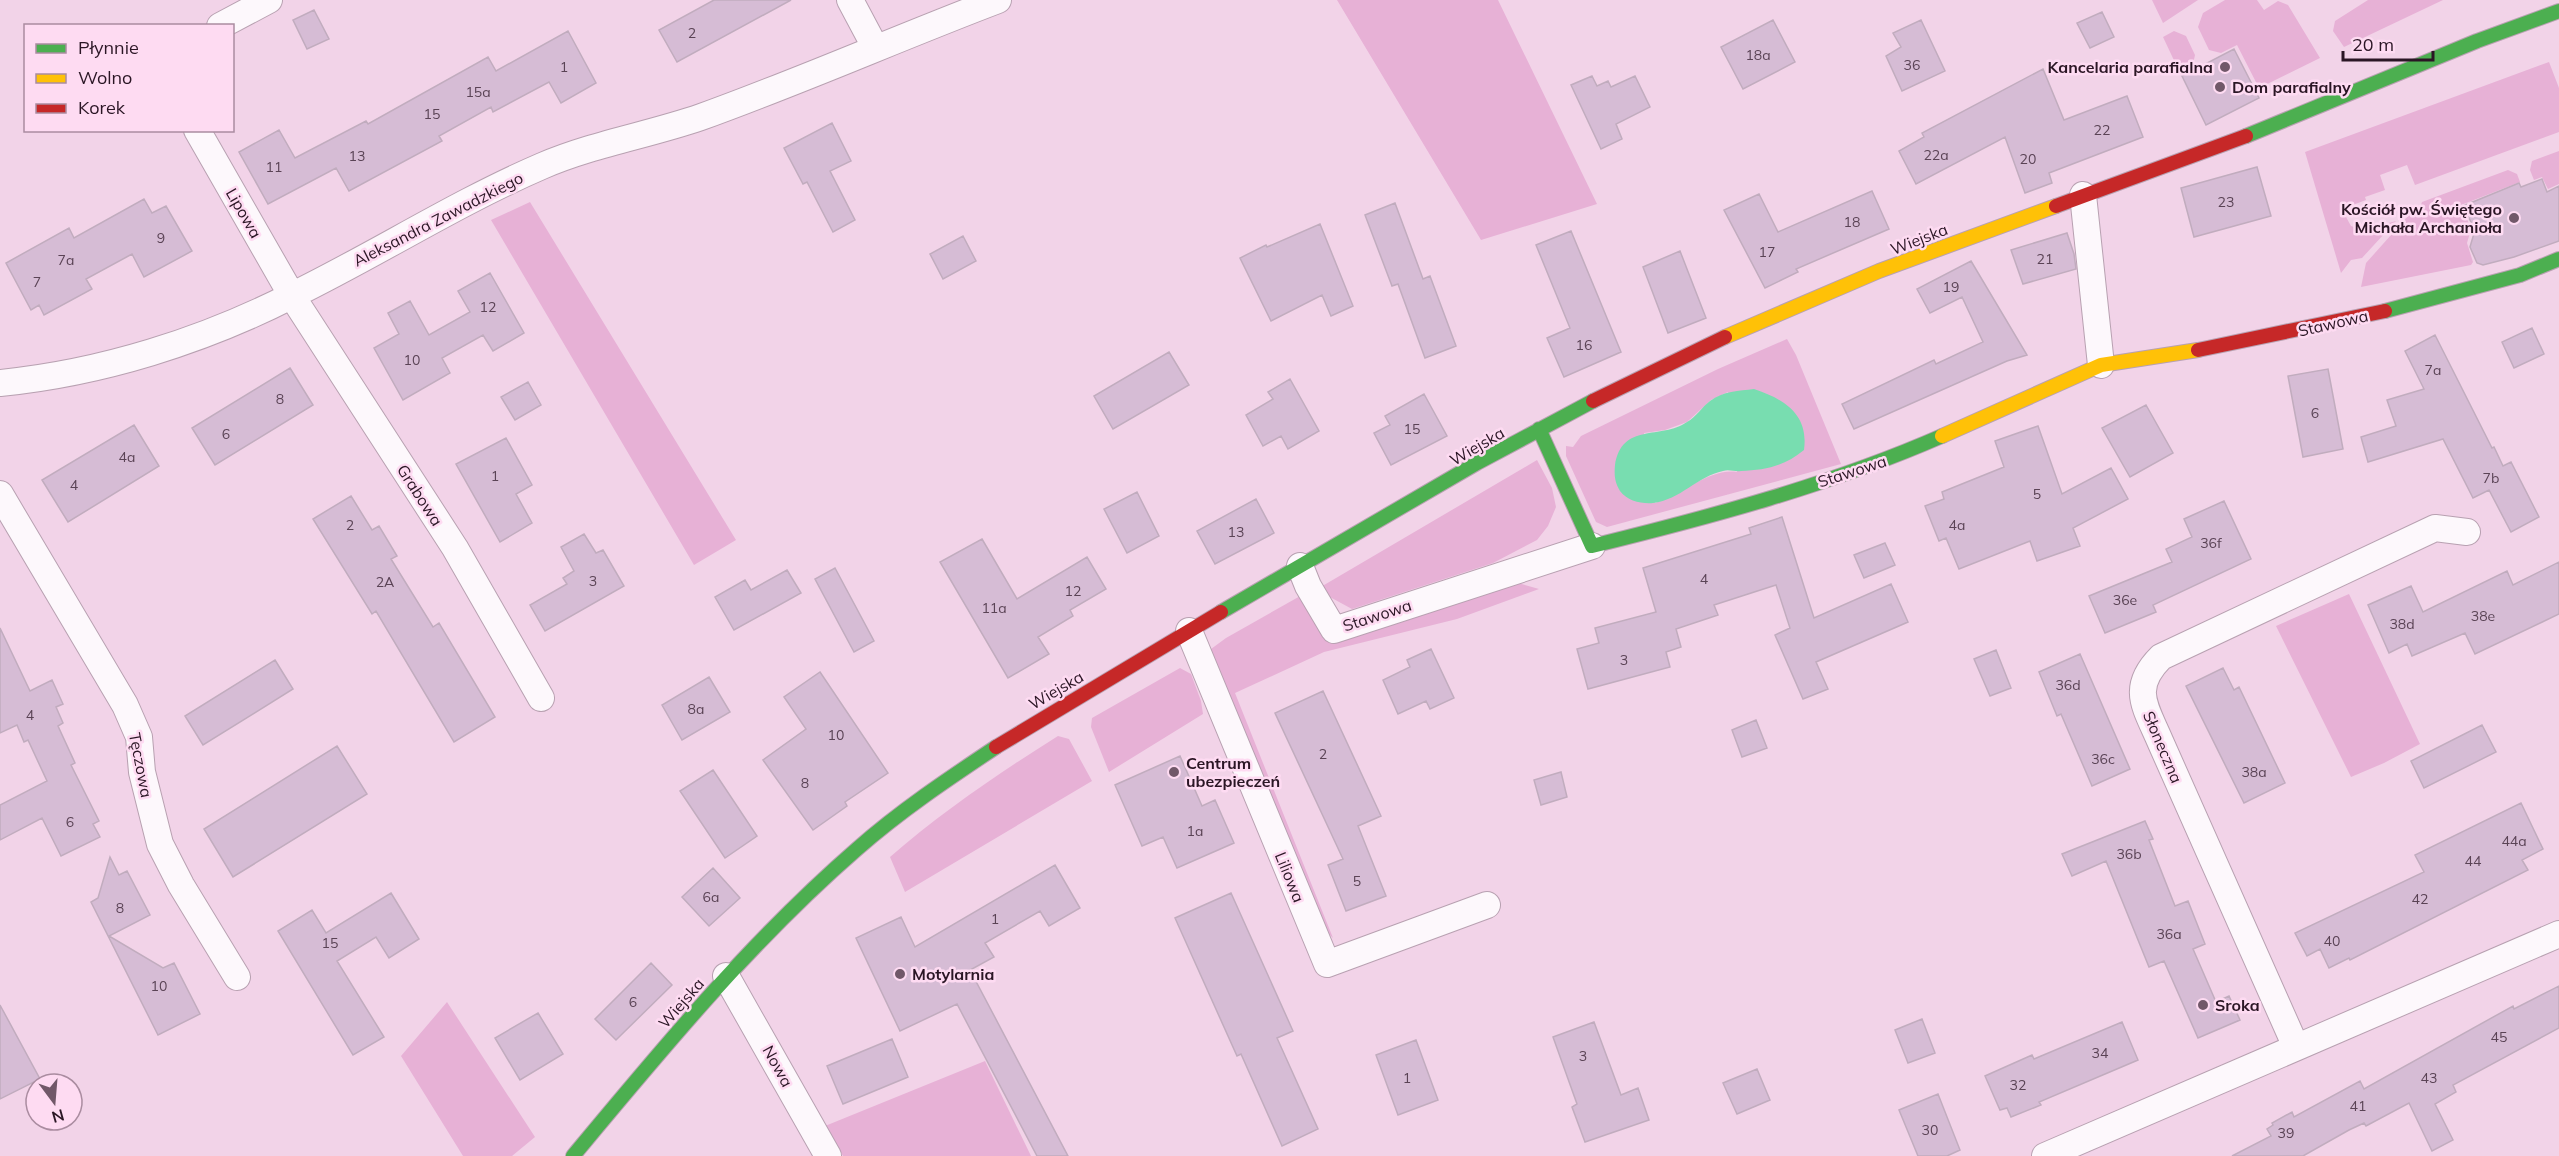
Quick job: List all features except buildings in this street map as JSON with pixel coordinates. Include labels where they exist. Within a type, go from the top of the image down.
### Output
[{"type":"street","points":[[224,24],[268,0]]},
{"type":"street","points":[[850,0],[875,47]]},
{"type":"street","name":"Aleksandra Zawadzkiego","points":[[0,383],[22,381],[131,359],[225,325],[292,296],[430,222],[544,165],[663,130],[738,103],[998,0]]},
{"type":"street","name":"Wiejska","points":[[573,1156],[726,976],[797,902],[862,845],[933,789],[1016,732],[1300,566],[1539,429],[1619,387],[1832,290],[2083,195],[2238,140],[2552,8]]},
{"type":"street","name":"Lipowa","points":[[197,132],[292,296]]},
{"type":"street","points":[[2083,195],[2101,365]]},
{"type":"street","name":"Stawowa","points":[[1300,566],[1308,586],[1334,630],[1592,546],[1709,517],[1893,458],[2101,365],[2214,348],[2354,319],[2520,275],[2559,259]]},
{"type":"street","name":"Grabowa","points":[[292,296],[455,548],[541,698]]},
{"type":"street","points":[[1539,429],[1592,546]]},
{"type":"street","name":"Tęczowa","points":[[0,494],[125,705],[139,737],[142,772],[160,844],[181,885],[237,976]]},
{"type":"street","name":"Słoneczna","points":[[2296,1047],[2142,699],[2142,684],[2148,670],[2161,657],[2435,528],[2467,532]]},
{"type":"street","name":"Liliowa","points":[[1189,631],[1327,964],[1487,905]]},
{"type":"street","points":[[2045,1156],[2559,934]]},
{"type":"street","name":"Nowa","points":[[726,976],[828,1156]]},
{"type":"shaded area","points":[[1337,0],[1498,0],[1597,204],[1481,240]]},
{"type":"shaded area","points":[[2152,0],[2198,0],[2163,23]]},
{"type":"shaded area","points":[[2225,0],[2257,0],[2264,10],[2278,1],[2288,5],[2320,58],[2259,88],[2237,45],[2221,53],[2209,50],[2198,27],[2203,13]]},
{"type":"shaded area","points":[[2368,0],[2443,0],[2344,47],[2333,31],[2335,21]]},
{"type":"shaded area","points":[[2174,31],[2186,36],[2195,55],[2193,64],[2179,71],[2163,37]]},
{"type":"shaded area","points":[[2549,62],[2559,88],[2559,132],[2415,185],[2407,165],[2380,175],[2385,190],[2365,197],[2366,200],[2350,206],[2346,217],[2351,226],[2360,229],[2376,223],[2378,226],[2396,221],[2362,258],[2351,260],[2341,273],[2305,152]]},
{"type":"shaded area","points":[[2559,151],[2559,184],[2548,189],[2542,177],[2534,180],[2530,170],[2532,161]]},
{"type":"shaded area","points":[[2508,170],[2517,174],[2520,182],[2461,205],[2471,229],[2467,243],[2473,262],[2471,265],[2361,287],[2366,263],[2408,216],[2419,211],[2422,202]]},
{"type":"shaded area","points":[[530,202],[736,540],[694,565],[491,220]]},
{"type":"shaded area","points":[[1787,339],[1796,355],[1841,464],[1607,527],[1596,522],[1566,456],[1566,446],[1573,447],[1581,436],[1718,369]],"holes":[[[1728,392],[1737,472],[1717,474],[1655,503],[1644,433],[1665,430],[1687,422],[1711,400]]]},
{"type":"shaded area","points":[[1754,389],[1775,398],[1792,410],[1803,427],[1804,450],[1790,460],[1774,466],[1739,471],[1725,470],[1663,501],[1640,502],[1627,497],[1620,491],[1615,479],[1615,465],[1619,452],[1626,443],[1634,437],[1677,427],[1690,420],[1720,395]]},
{"type":"shaded area","points":[[1537,460],[1552,488],[1556,507],[1548,526],[1537,540],[1493,563],[1352,609],[1328,596],[1319,588]]},
{"type":"shaded area","points":[[1518,583],[1539,589],[1457,619],[1324,652],[1235,693],[1333,938],[1322,927],[1212,667],[1211,649],[1226,638],[1302,595],[1324,639]]},
{"type":"shaded area","points":[[2349,594],[2420,744],[2351,777],[2276,626]]},
{"type":"shaded area","points":[[1180,668],[1191,674],[1201,701],[1203,714],[1109,772],[1091,727],[1092,718]]},
{"type":"shaded area","points":[[1058,736],[1069,739],[1092,781],[905,892],[890,857],[972,793]]},
{"type":"shaded area","points":[[447,1002],[535,1137],[512,1156],[463,1156],[401,1056]]},
{"type":"shaded area","points":[[985,1061],[1031,1156],[843,1156],[825,1126]]},
{"type":"traffic: fast","points":[[2246,136],[2477,41],[2559,11]]},
{"type":"traffic: fast","points":[[2385,311],[2520,275],[2559,259]]},
{"type":"traffic: fast","points":[[1221,612],[1477,463],[1593,401]]},
{"type":"traffic: fast","points":[[1539,429],[1592,546],[1813,485],[1900,454],[1942,436]]},
{"type":"traffic: fast","points":[[573,1156],[744,958],[818,884],[890,822],[942,783],[996,747]]},
{"type":"traffic: slow","points":[[1725,337],[1879,271],[2056,206]]},
{"type":"traffic: slow","points":[[1942,436],[2101,365],[2198,350]]},
{"type":"traffic: jam","points":[[2056,206],[2246,136]]},
{"type":"traffic: jam","points":[[2198,350],[2385,311]]},
{"type":"traffic: jam","points":[[1593,401],[1725,337]]},
{"type":"traffic: jam","points":[[996,747],[1221,612]]},
{"type":"place","name":"Kancelaria parafialna","points":[[2225,67]]},
{"type":"place","name":"Dom parafialny","points":[[2220,87]]},
{"type":"place","name":"Kościół pw. Świętego Michała Archanioła","points":[[2514,218]]},
{"type":"place","name":"Centrum ubezpieczeń","points":[[1174,772]]},
{"type":"place","name":"Motylarnia","points":[[900,974]]},
{"type":"place","name":"Sroka","points":[[2203,1005]]}]
